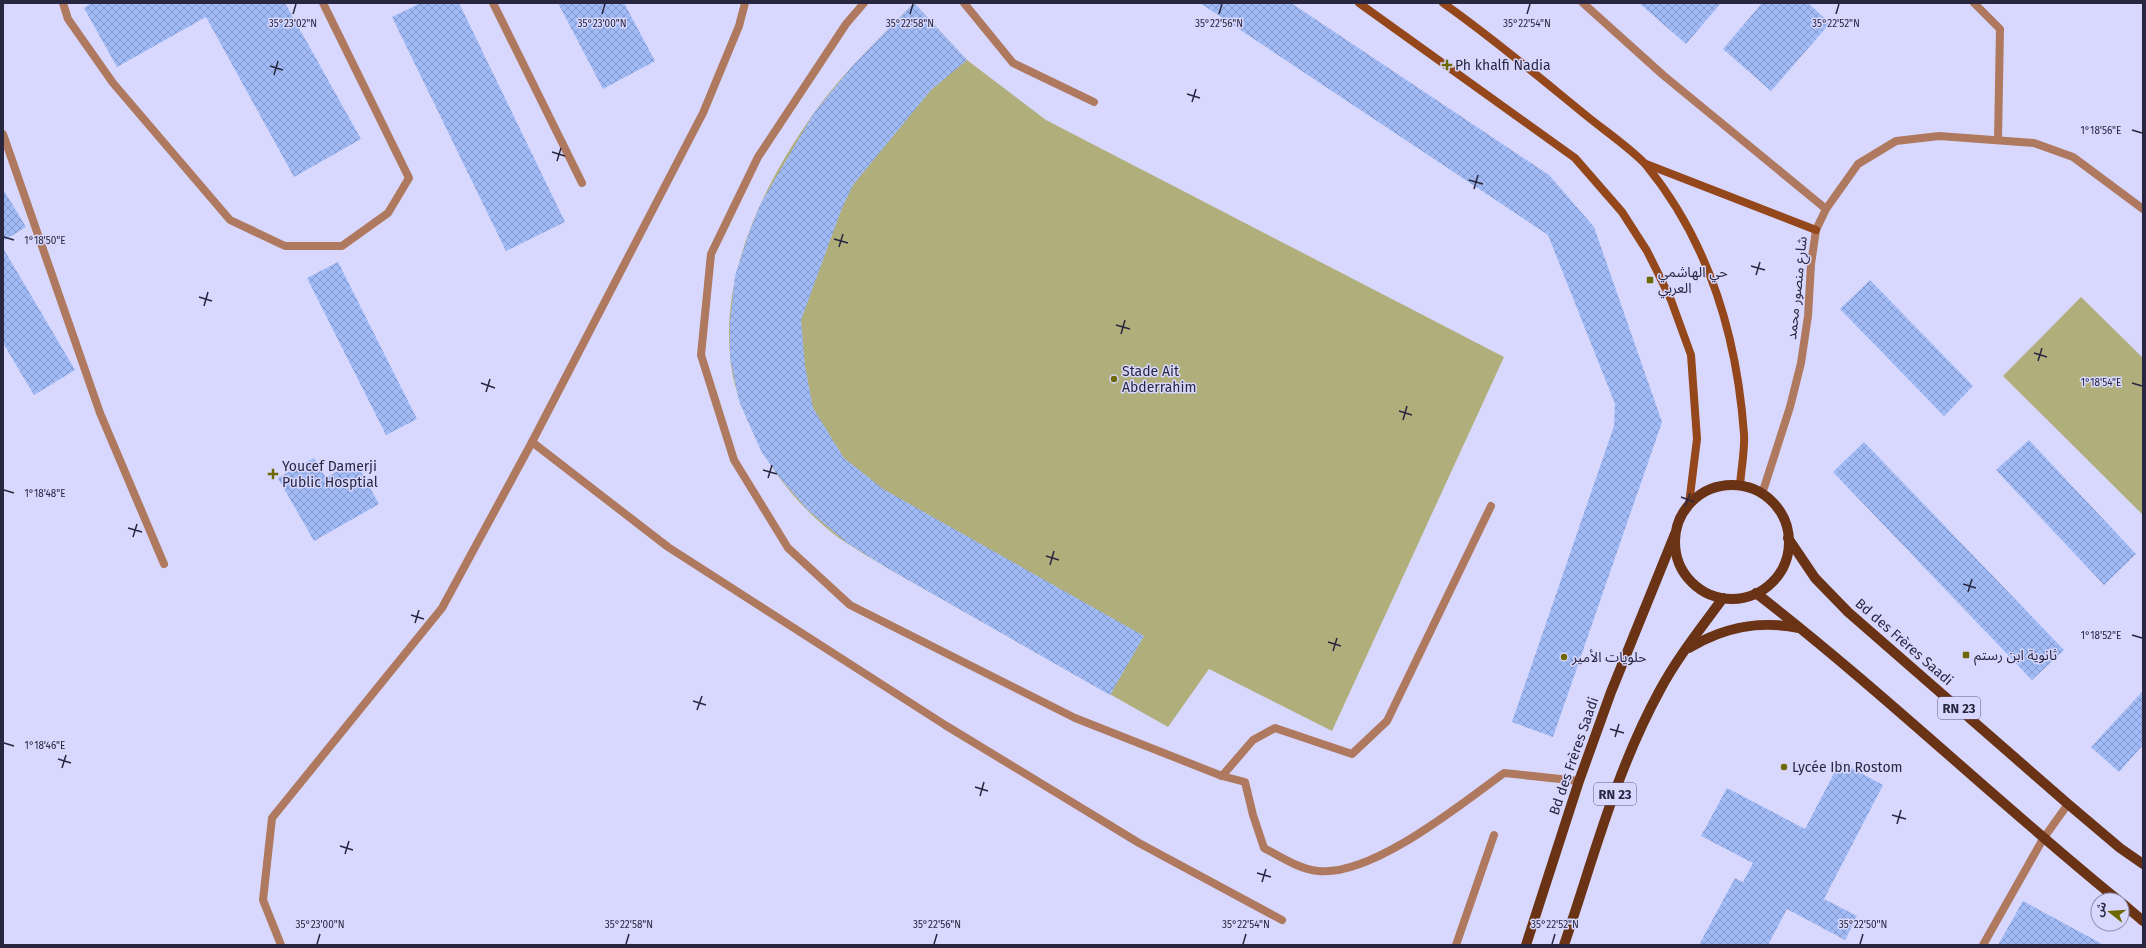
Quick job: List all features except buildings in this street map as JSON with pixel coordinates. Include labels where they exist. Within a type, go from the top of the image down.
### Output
[{"type":"main road","points":[[1722,486],[1740,486],[1762,494],[1776,506],[1785,521],[1788,538],[1787,555],[1781,571],[1770,584],[1756,593],[1734,599],[1723,598],[1711,595],[1695,586],[1682,571],[1676,553],[1675,534],[1680,518],[1689,504],[1704,492],[1722,486]]},
{"type":"main road","name":"Bd des Frères Saadi","points":[[1526,945],[1579,781],[1611,692],[1675,534]]},
{"type":"main road","name":"Bd des Frères Saadi","points":[[1788,538],[1815,578],[1848,612],[2068,804],[2120,848],[2143,864]]},
{"type":"main road","points":[[1756,593],[1801,629],[2043,839],[2108,892]]},
{"type":"main road","name":"RN 23","points":[[1564,945],[1622,774],[1635,742],[1660,690],[1684,651],[1723,598]]},
{"type":"main road","points":[[1684,651],[1720,632],[1740,626],[1774,624],[1801,629]]},
{"type":"main road","points":[[2130,909],[2143,920]]},
{"type":"street","points":[[63,3],[68,19],[113,84],[230,220],[285,246],[342,246],[388,212],[409,178],[322,3]]},
{"type":"street","points":[[493,3],[582,183]]},
{"type":"street","points":[[281,945],[263,900],[272,818],[442,608],[532,442],[703,113],[738,26],[745,3]]},
{"type":"street","points":[[864,3],[846,24],[758,157],[711,254],[701,355],[734,460],[788,548],[850,605],[1075,718],[1222,776],[1245,782],[1253,815],[1264,848],[1295,864],[1318,871],[1354,867],[1413,838],[1504,773],[1579,781]]},
{"type":"street","points":[[964,3],[1013,63],[1094,102]]},
{"type":"street","points":[[1359,3],[1575,158],[1622,212],[1647,251],[1671,300],[1691,355],[1697,439],[1689,504]]},
{"type":"street","points":[[1443,3],[1478,28],[1646,164],[1685,221],[1710,272],[1727,326],[1737,377],[1744,436],[1740,486]]},
{"type":"street","points":[[1584,3],[1663,75],[1826,208]]},
{"type":"street","points":[[1974,3],[2000,28],[1998,139]]},
{"type":"street","points":[[3,134],[100,412],[164,564]]},
{"type":"street","name":"شارع منصور محمد","points":[[1762,494],[1790,407],[1801,363],[1808,316],[1811,264],[1816,230],[1826,208],[1858,164],[1896,141],[1939,136],[1998,139],[2034,143],[2073,157],[2143,209]]},
{"type":"street","points":[[1646,164],[1816,230]]},
{"type":"street","points":[[532,442],[668,546],[938,721],[1139,843],[1282,920]]},
{"type":"street","points":[[1222,776],[1253,740],[1275,728],[1352,754],[1387,721],[1490,506]]},
{"type":"street","points":[[1983,945],[2043,839],[2068,804]]},
{"type":"street","points":[[1456,945],[1494,836]]},
{"type":"shaded area","name":"Stade Ait Abderrahim","points":[[914,3],[967,60],[1046,120],[1504,357],[1332,731],[1209,669],[1168,727],[889,569],[839,538],[813,516],[789,490],[760,447],[741,405],[731,366],[729,323],[733,291],[740,259],[764,197],[779,168],[814,113],[849,69]]},
{"type":"shaded area","points":[[2081,297],[2143,358],[2143,515],[2003,376]]},
{"type":"place","name":"Ph khalfi Nadia","points":[[1447,65]]},
{"type":"place","name":"حي الهاشمي العربي","points":[[1650,280]]},
{"type":"place","name":"Stade Ait Abderrahim","points":[[1114,379]]},
{"type":"place","name":"Youcef Damerji Public Hosptial","points":[[273,474]]},
{"type":"place","name":"ثانوية ابن رستم","points":[[1966,655]]},
{"type":"place","name":"حلويات الأمير","points":[[1564,657]]},
{"type":"place","name":"Lycée Ibn Rostom","points":[[1784,767]]}]
